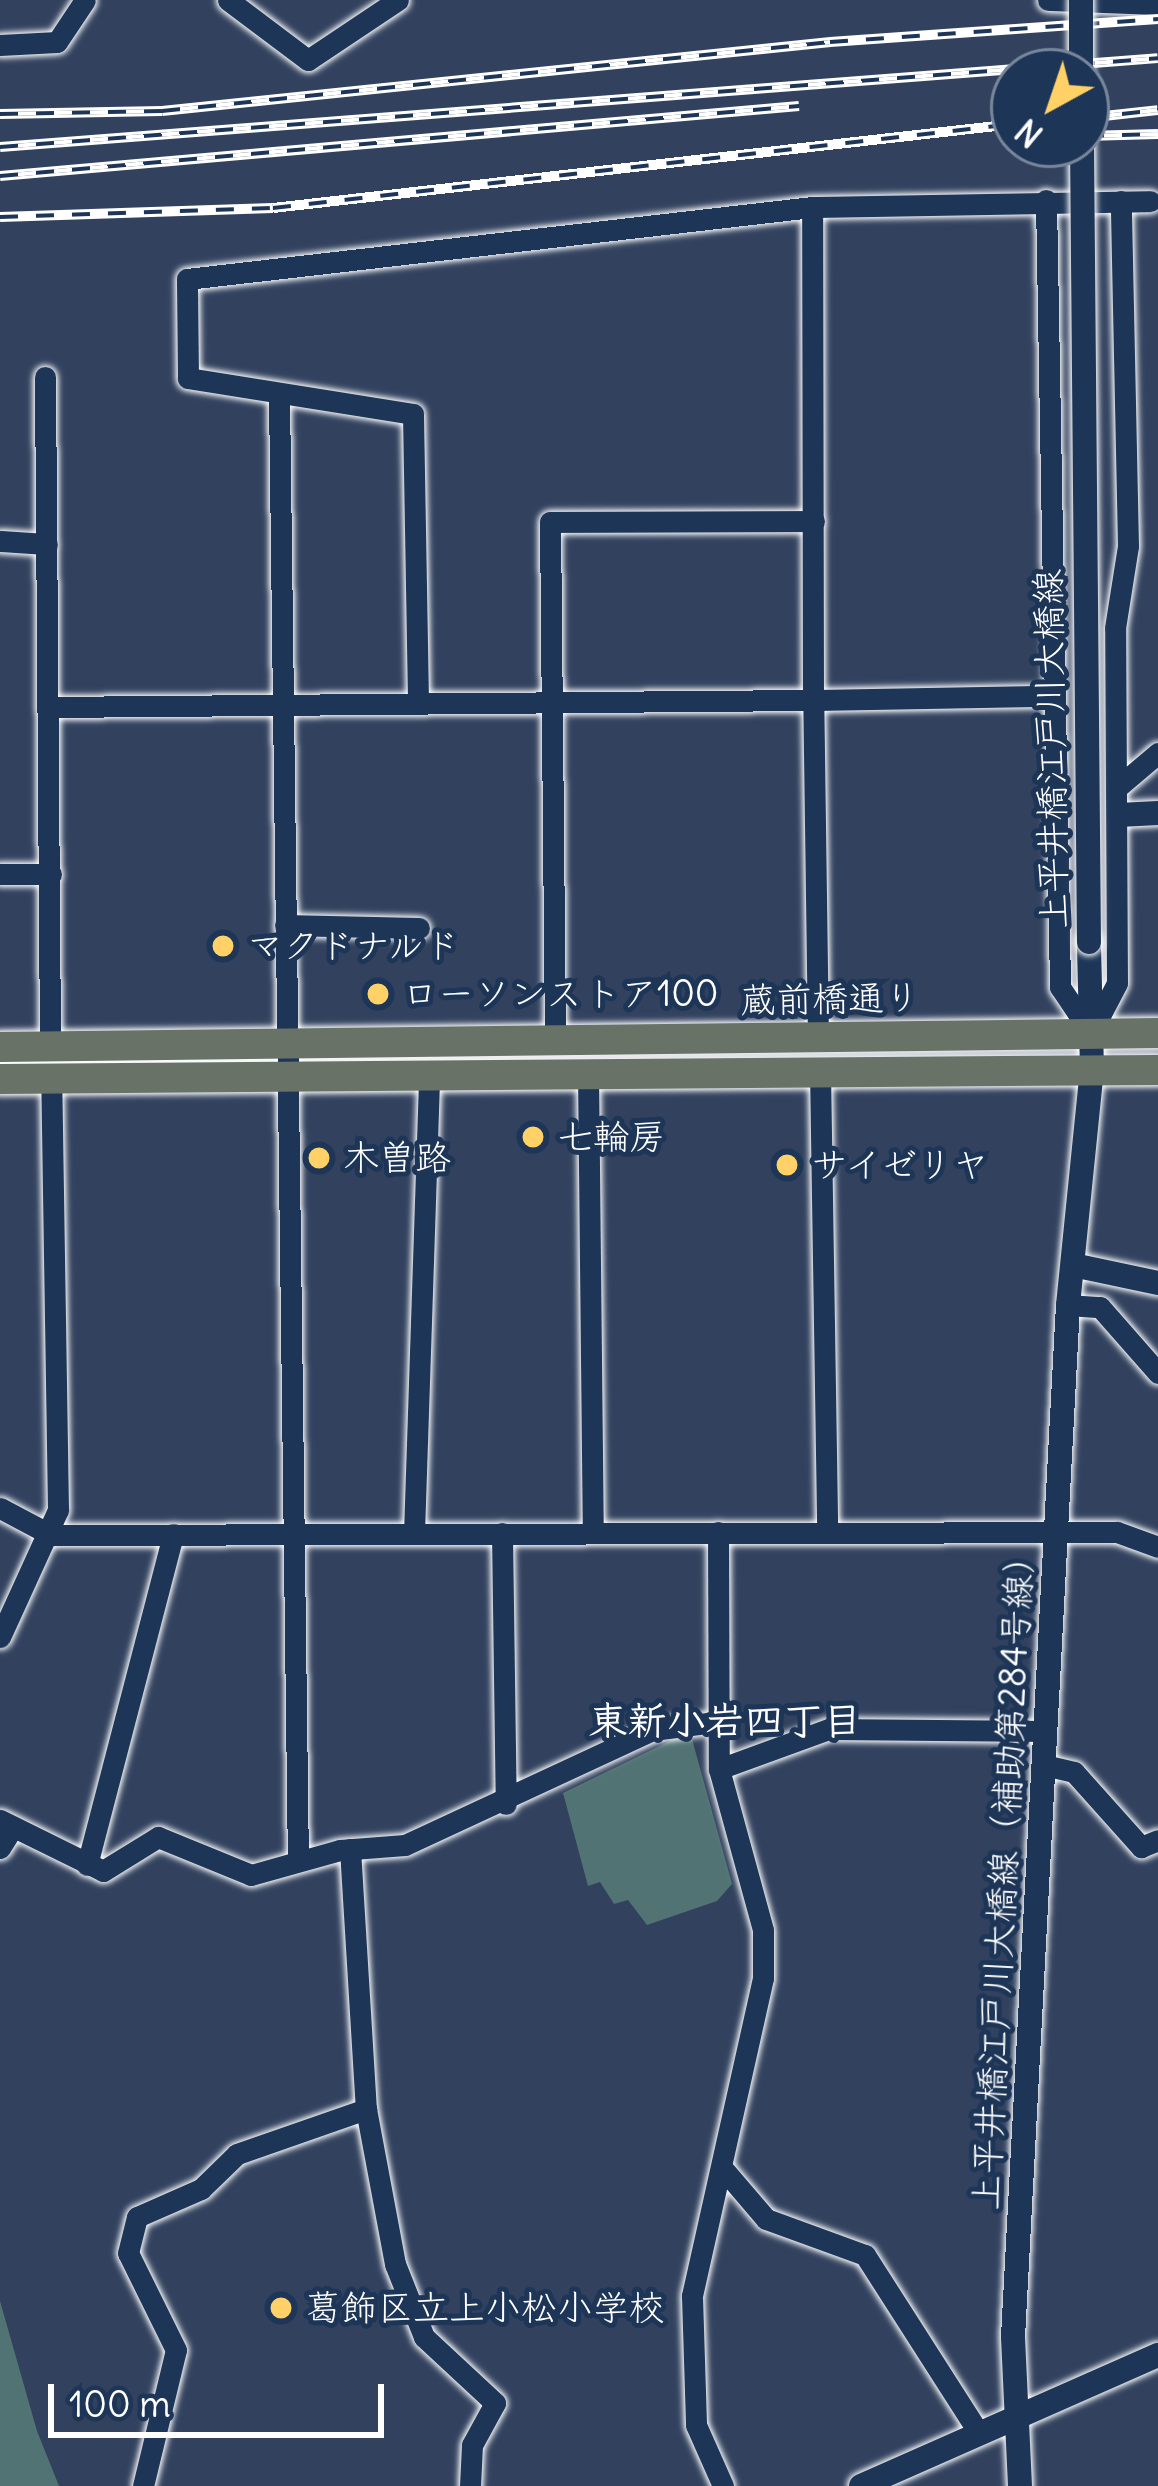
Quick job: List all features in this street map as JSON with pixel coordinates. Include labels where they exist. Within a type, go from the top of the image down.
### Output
[{"type":"main road","name":"蔵前橋通り","points":[[0,1047],[50,1063],[287,1075],[588,1072],[1091,1033],[1158,1034]]},
{"type":"main road","name":"蔵前橋通り","points":[[0,1079],[50,1063],[287,1042],[555,1040],[1158,1070]]},
{"type":"street","points":[[0,45],[57,42],[86,0]]},
{"type":"street","points":[[228,0],[308,60],[398,0]]},
{"type":"street","points":[[1081,0],[1082,48]]},
{"type":"street","points":[[1048,3],[1158,4]]},
{"type":"street","name":"上平井橋江戸川大橋線","points":[[1072,1265],[1092,1069],[1082,168]]},
{"type":"street","points":[[1046,200],[1060,987],[1091,1033],[1118,982],[1114,628],[1128,546],[1120,201]]},
{"type":"street","points":[[418,701],[413,414],[188,378],[187,279],[812,207],[1150,201]]},
{"type":"street","points":[[812,207],[813,700],[827,1532]]},
{"type":"street","points":[[0,1637],[51,1535],[58,1510],[45,377]]},
{"type":"street","points":[[279,395],[298,1860]]},
{"type":"street","points":[[555,1040],[550,522],[814,521]]},
{"type":"street","points":[[0,541],[47,544]]},
{"type":"street","points":[[1056,625],[1114,628]]},
{"type":"street","points":[[50,707],[283,701],[1054,697]]},
{"type":"street","points":[[1119,786],[1158,753]]},
{"type":"street","points":[[1119,814],[1158,813]]},
{"type":"street","points":[[0,874],[51,874]]},
{"type":"street","points":[[285,925],[419,928]]},
{"type":"street","points":[[415,1533],[430,1072]]},
{"type":"street","points":[[588,1072],[593,1533]]},
{"type":"street","points":[[1072,1265],[1158,1283]]},
{"type":"street","name":"上平井橋江戸川大橋線（補助第284号線）","points":[[1020,2486],[1014,2416],[1072,1265]]},
{"type":"street","points":[[1068,1305],[1100,1307],[1158,1373]]},
{"type":"street","points":[[0,1508],[51,1535],[1058,1531],[1117,1532],[1158,1547]]},
{"type":"street","points":[[718,1532],[718,1769],[763,1930],[763,1978],[725,2171],[699,2245],[691,2355],[696,2425],[723,2486]]},
{"type":"street","points":[[502,1533],[506,1804]]},
{"type":"street","points":[[87,1865],[173,1534]]},
{"type":"street","points":[[0,1848],[6,1823],[103,1871],[158,1837],[251,1875],[350,1849],[405,1845],[506,1804],[653,1730],[716,1722]]},
{"type":"street","points":[[718,1769],[830,1729],[1046,1732]]},
{"type":"street","points":[[1044,1765],[1068,1767],[1141,1847],[1158,1840]]},
{"type":"street","points":[[350,1849],[366,2109],[395,2264],[424,2337],[496,2403],[472,2445],[470,2486]]},
{"type":"street","points":[[143,2486],[176,2350],[128,2253],[137,2217],[200,2189],[237,2154],[366,2109]]},
{"type":"street","points":[[725,2171],[766,2218],[865,2254],[978,2432]]},
{"type":"street","points":[[861,2486],[1158,2355]]},
{"type":"green space","points":[[674,1739],[692,1739],[732,1884],[717,1901],[647,1925],[628,1900],[614,1904],[600,1882],[588,1886],[563,1793]]},
{"type":"green space","points":[[0,2301],[37,2431],[59,2486],[0,2486]]},
{"type":"railway","points":[[0,114],[162,111],[830,42],[1158,19]]},
{"type":"railway","points":[[0,147],[1158,58]]},
{"type":"railway","points":[[0,176],[799,106]]},
{"type":"railway","points":[[1110,115],[1158,110]]},
{"type":"railway","points":[[0,217],[273,208],[990,127]]},
{"type":"railway","points":[[1110,135],[1158,134]]},
{"type":"place","name":"マクドナルド","points":[[223,946]]},
{"type":"place","name":"ローソンストア100","points":[[378,994]]},
{"type":"place","name":"七輪房","points":[[533,1137]]},
{"type":"place","name":"木曽路","points":[[319,1158]]},
{"type":"place","name":"サイゼリヤ","points":[[787,1165]]},
{"type":"place","name":"葛飾区立上小松小学校","points":[[281,2308]]},
{"type":"district","name":"東新小岩四丁目","points":[[725,1721]]}]
